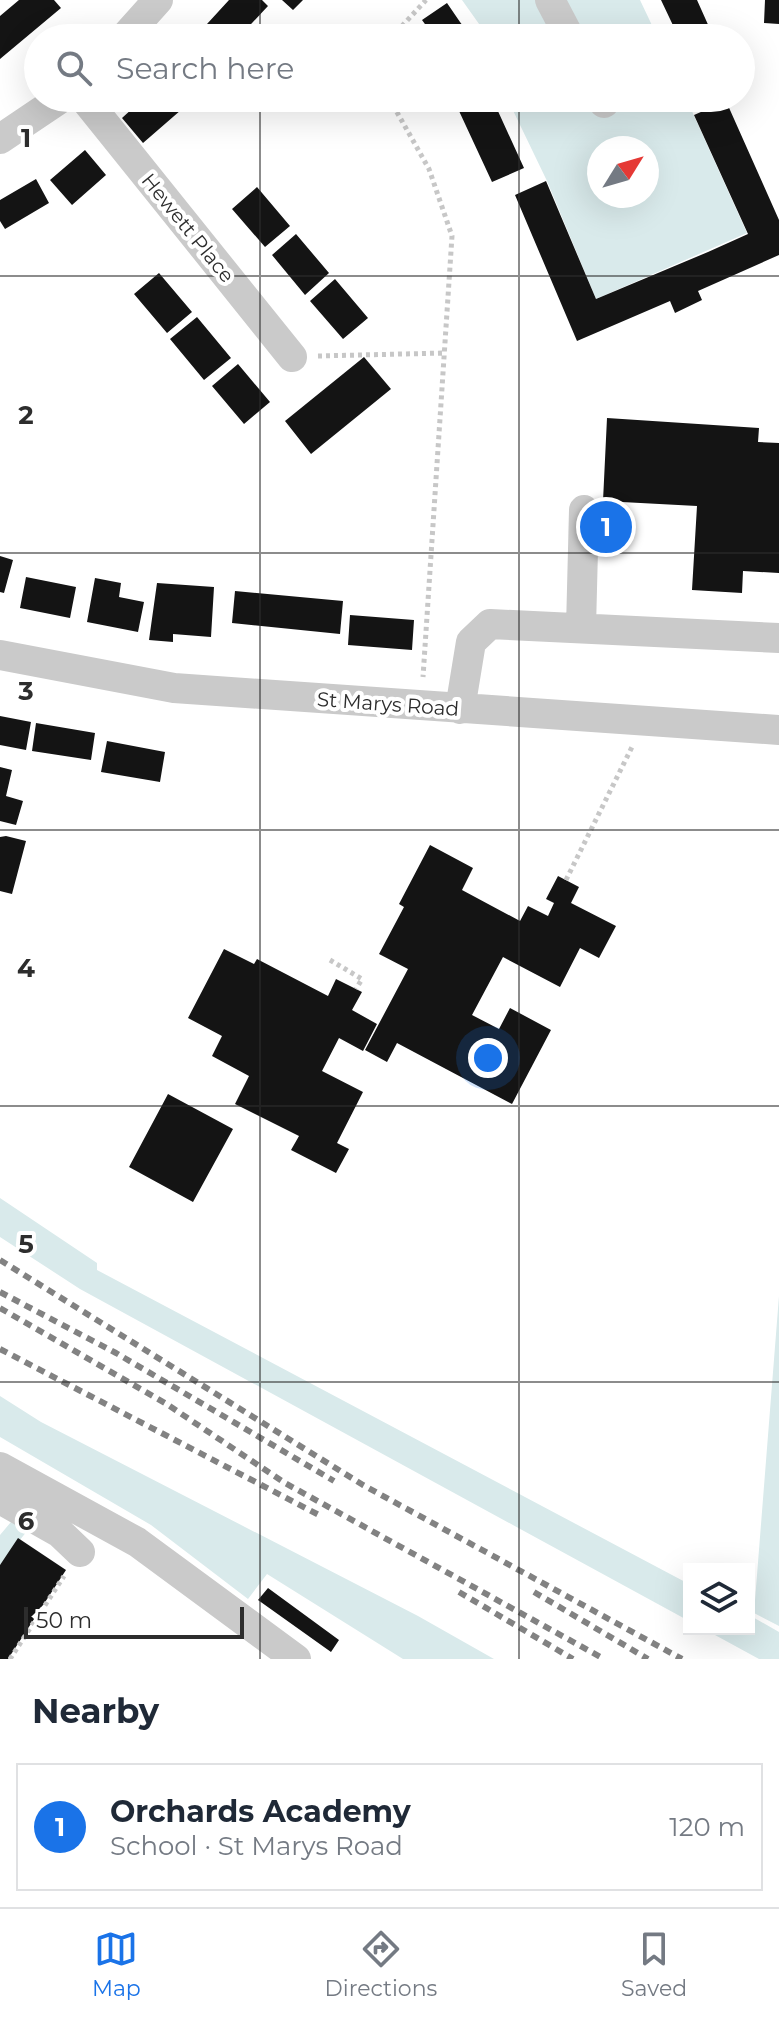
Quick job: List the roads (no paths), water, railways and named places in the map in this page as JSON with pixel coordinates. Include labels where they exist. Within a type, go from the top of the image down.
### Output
[{"type":"street","points":[[137,24],[158,0]]},
{"type":"street","points":[[550,0],[563,24]]},
{"type":"street","points":[[0,139],[40,112]]},
{"type":"street","name":"Hewett Place","points":[[95,112],[292,357]]},
{"type":"street","points":[[581,628],[584,510]]},
{"type":"street","points":[[460,709],[471,642],[490,624],[779,638]]},
{"type":"street","name":"St Marys Road","points":[[0,655],[174,688],[779,730]]},
{"type":"street","points":[[3,1482],[55,1497],[137,1542],[296,1659]]},
{"type":"street","points":[[3,1482],[80,1552]]},
{"type":"railway","points":[[0,1260],[363,1485],[682,1659]]},
{"type":"railway","points":[[0,1292],[116,1353],[334,1481]]},
{"type":"railway","points":[[0,1308],[165,1403],[285,1483],[604,1659]]},
{"type":"railway","points":[[0,1349],[319,1515]]},
{"type":"railway","points":[[459,1592],[573,1659]]},
{"type":"railway","points":[[534,1592],[648,1659]]},
{"type":"place","name":"Orchards Academy","points":[[606,527]]}]
